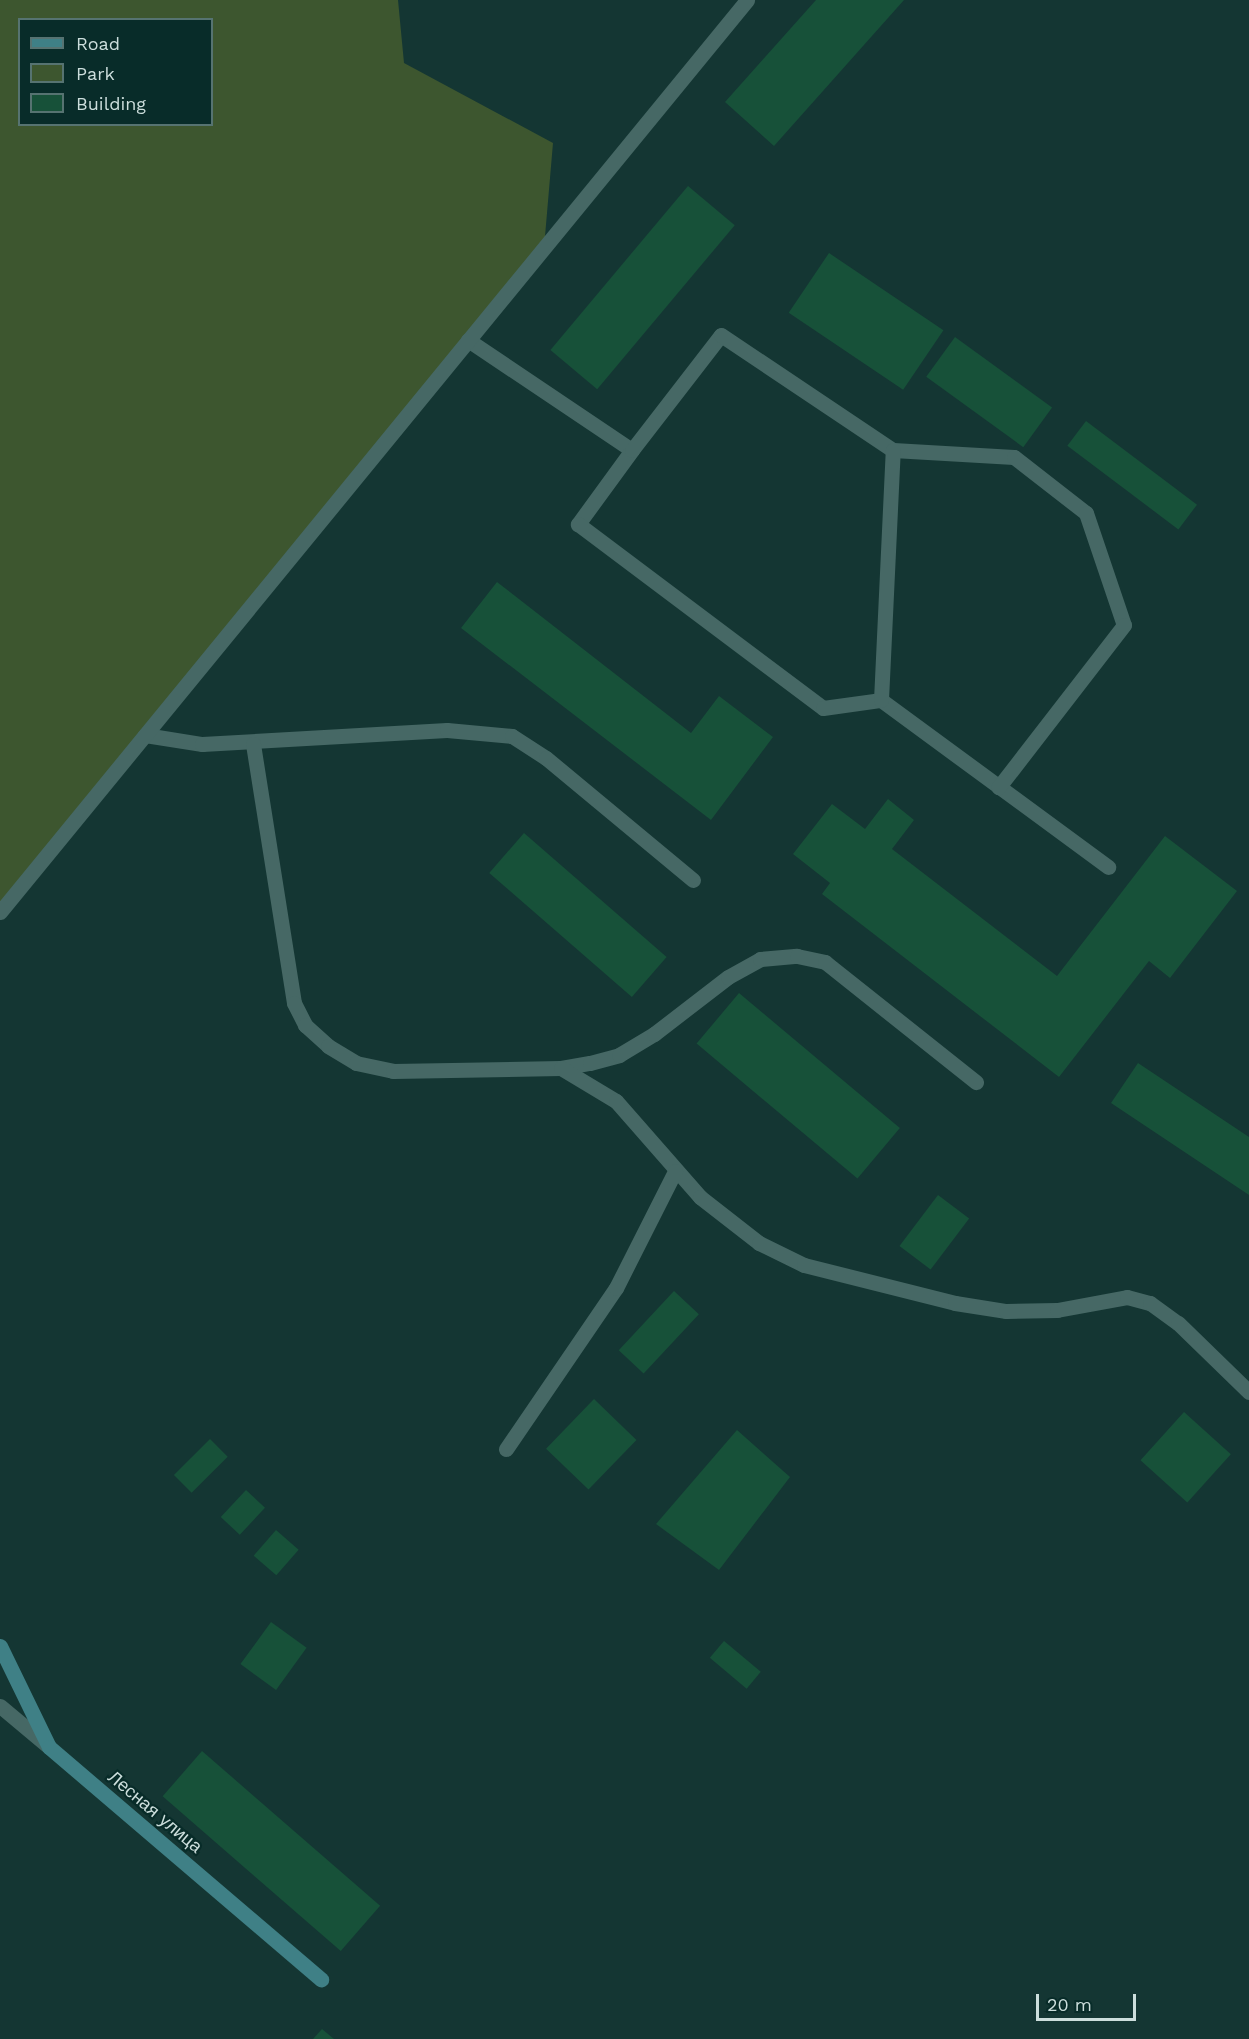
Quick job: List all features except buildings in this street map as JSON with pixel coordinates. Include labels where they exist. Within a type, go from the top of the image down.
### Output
[{"type":"street","points":[[0,912],[747,0]]},
{"type":"street","points":[[999,787],[1124,625],[1086,513],[1014,457],[893,450],[721,335],[578,524],[823,708],[881,700],[999,787],[1108,867]]},
{"type":"street","points":[[468,340],[632,450]]},
{"type":"street","points":[[881,700],[893,450]]},
{"type":"street","points":[[145,735],[202,744],[253,744],[447,730],[512,736],[546,758],[693,880]]},
{"type":"street","points":[[253,744],[294,1003],[305,1025],[328,1046],[356,1063],[393,1071],[561,1068],[619,1055],[654,1034],[728,977],[760,959],[797,956],[825,962],[976,1082]]},
{"type":"street","points":[[561,1068],[616,1101],[700,1197],[759,1243],[804,1265],[848,1278],[1006,1311],[1057,1310],[1127,1297],[1150,1304],[1178,1323],[1249,1392]]},
{"type":"street","points":[[506,1449],[616,1288],[675,1171]]},
{"type":"street","name":"Лесная улица","points":[[0,1646],[49,1747],[321,1979]]},
{"type":"street","points":[[0,1706],[49,1747]]},
{"type":"green space","points":[[0,0],[398,0],[404,63],[553,143],[544,248],[0,912]]}]
